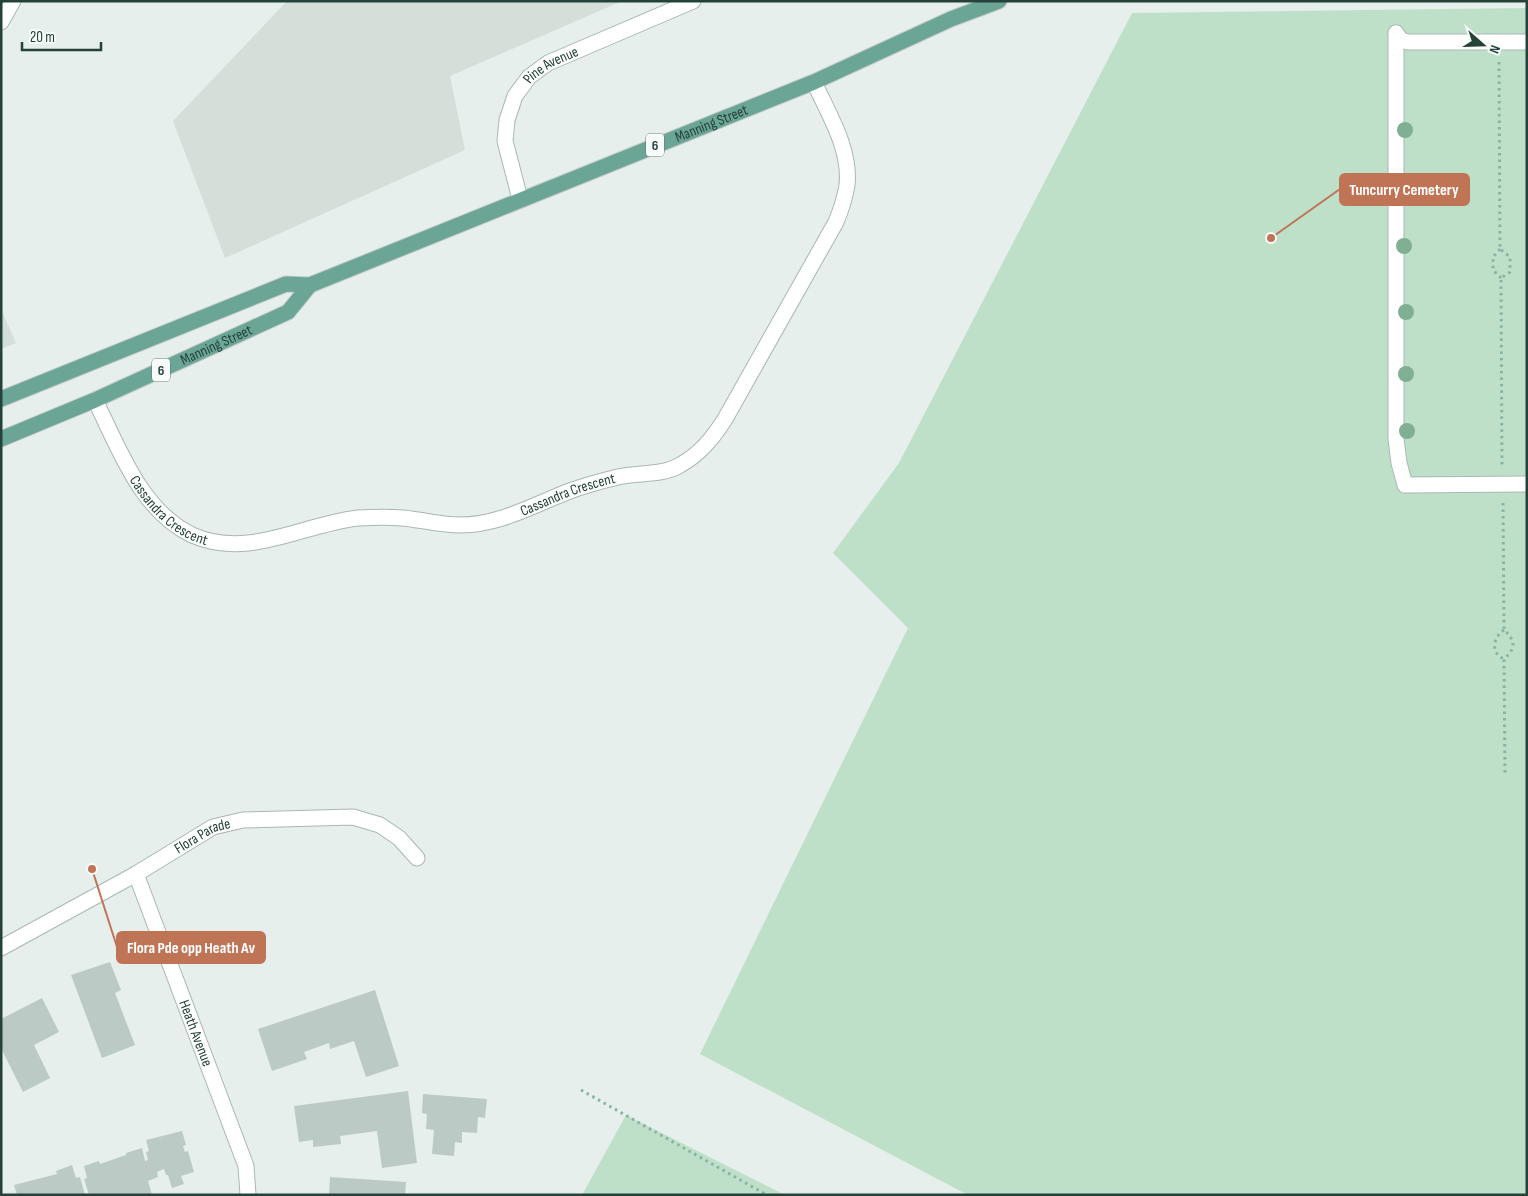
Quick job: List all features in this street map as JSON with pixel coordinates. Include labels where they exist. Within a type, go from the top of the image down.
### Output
[{"type":"main road","points":[[951,19],[970,1]]},
{"type":"main road","name":"Manning Street","points":[[1,399],[286,284],[310,285],[814,82],[951,19],[999,1]]},
{"type":"main road","name":"Manning Street","points":[[1,439],[95,400],[288,312],[310,285]]},
{"type":"street","points":[[1,22],[13,1]]},
{"type":"street","name":"Pine Avenue","points":[[520,199],[505,141],[507,120],[515,96],[529,77],[548,63],[693,1]]},
{"type":"street","points":[[1527,42],[1408,42],[1401,40],[1396,33],[1396,439],[1399,464],[1405,485],[1527,484]]},
{"type":"street","name":"Cassandra Crescent","points":[[95,400],[137,484],[152,505],[192,535],[214,542],[238,544],[262,542],[356,518],[408,518],[458,525],[494,521],[569,491],[599,482],[619,477],[659,472],[679,466],[697,454],[713,437],[836,222],[844,202],[847,183],[846,163],[842,145],[814,82]]},
{"type":"street","name":"Flora Parade","points":[[1,948],[136,874],[213,827],[243,820],[353,817],[380,825],[399,838],[417,858]]},
{"type":"street","name":"Heath Avenue","points":[[136,874],[246,1166],[248,1195]]},
{"type":"path","points":[[1499,42],[1500,249],[1493,257],[1493,270],[1501,278],[1504,630],[1510,636],[1513,644],[1511,653],[1504,659],[1505,776]]},
{"type":"path","points":[[1500,249],[1510,257],[1510,272],[1501,278]]},
{"type":"path","points":[[1504,630],[1498,634],[1494,643],[1495,652],[1504,659]]},
{"type":"path","points":[[581,1090],[767,1195]]},
{"type":"shaded area","points":[[287,1],[622,1],[450,76],[465,150],[225,258],[173,121]]},
{"type":"shaded area","points":[[1,309],[16,343],[1,349]]},
{"type":"green space","points":[[1527,8],[1527,1195],[968,1195],[700,1054],[908,628],[833,553],[899,463],[1132,13]]},
{"type":"green space","points":[[626,1115],[785,1195],[582,1195]]},
{"type":"building","points":[[110,962],[121,990],[115,993],[135,1045],[102,1058],[71,975]]},
{"type":"building","points":[[375,990],[399,1066],[366,1077],[354,1041],[330,1049],[329,1043],[304,1052],[307,1059],[272,1071],[258,1029]]},
{"type":"building","points":[[42,998],[59,1032],[34,1045],[50,1078],[23,1092],[1,1048],[1,1019]]},
{"type":"building","points":[[408,1091],[417,1163],[382,1168],[377,1131],[340,1136],[341,1144],[313,1147],[313,1140],[299,1142],[294,1106]]},
{"type":"building","points":[[423,1094],[487,1099],[485,1118],[478,1117],[477,1133],[462,1132],[462,1143],[455,1142],[454,1156],[432,1154],[434,1130],[426,1129],[427,1114],[422,1113]]},
{"type":"building","points":[[182,1131],[186,1145],[183,1146],[185,1152],[188,1151],[194,1172],[181,1176],[184,1184],[172,1188],[164,1169],[157,1172],[158,1177],[148,1181],[152,1195],[89,1195],[84,1179],[87,1178],[84,1166],[99,1161],[100,1164],[142,1148],[145,1161],[148,1160],[146,1152],[149,1151],[146,1140]]},
{"type":"building","points":[[72,1165],[76,1178],[80,1177],[85,1195],[17,1195],[14,1185],[57,1174],[56,1171]]},
{"type":"building","points":[[330,1177],[406,1182],[405,1195],[329,1195]]},
{"type":"place","name":"Tuncurry Cemetery","points":[[1271,238]]},
{"type":"place","name":"Flora Pde opp Heath Av","points":[[92,869]]}]
